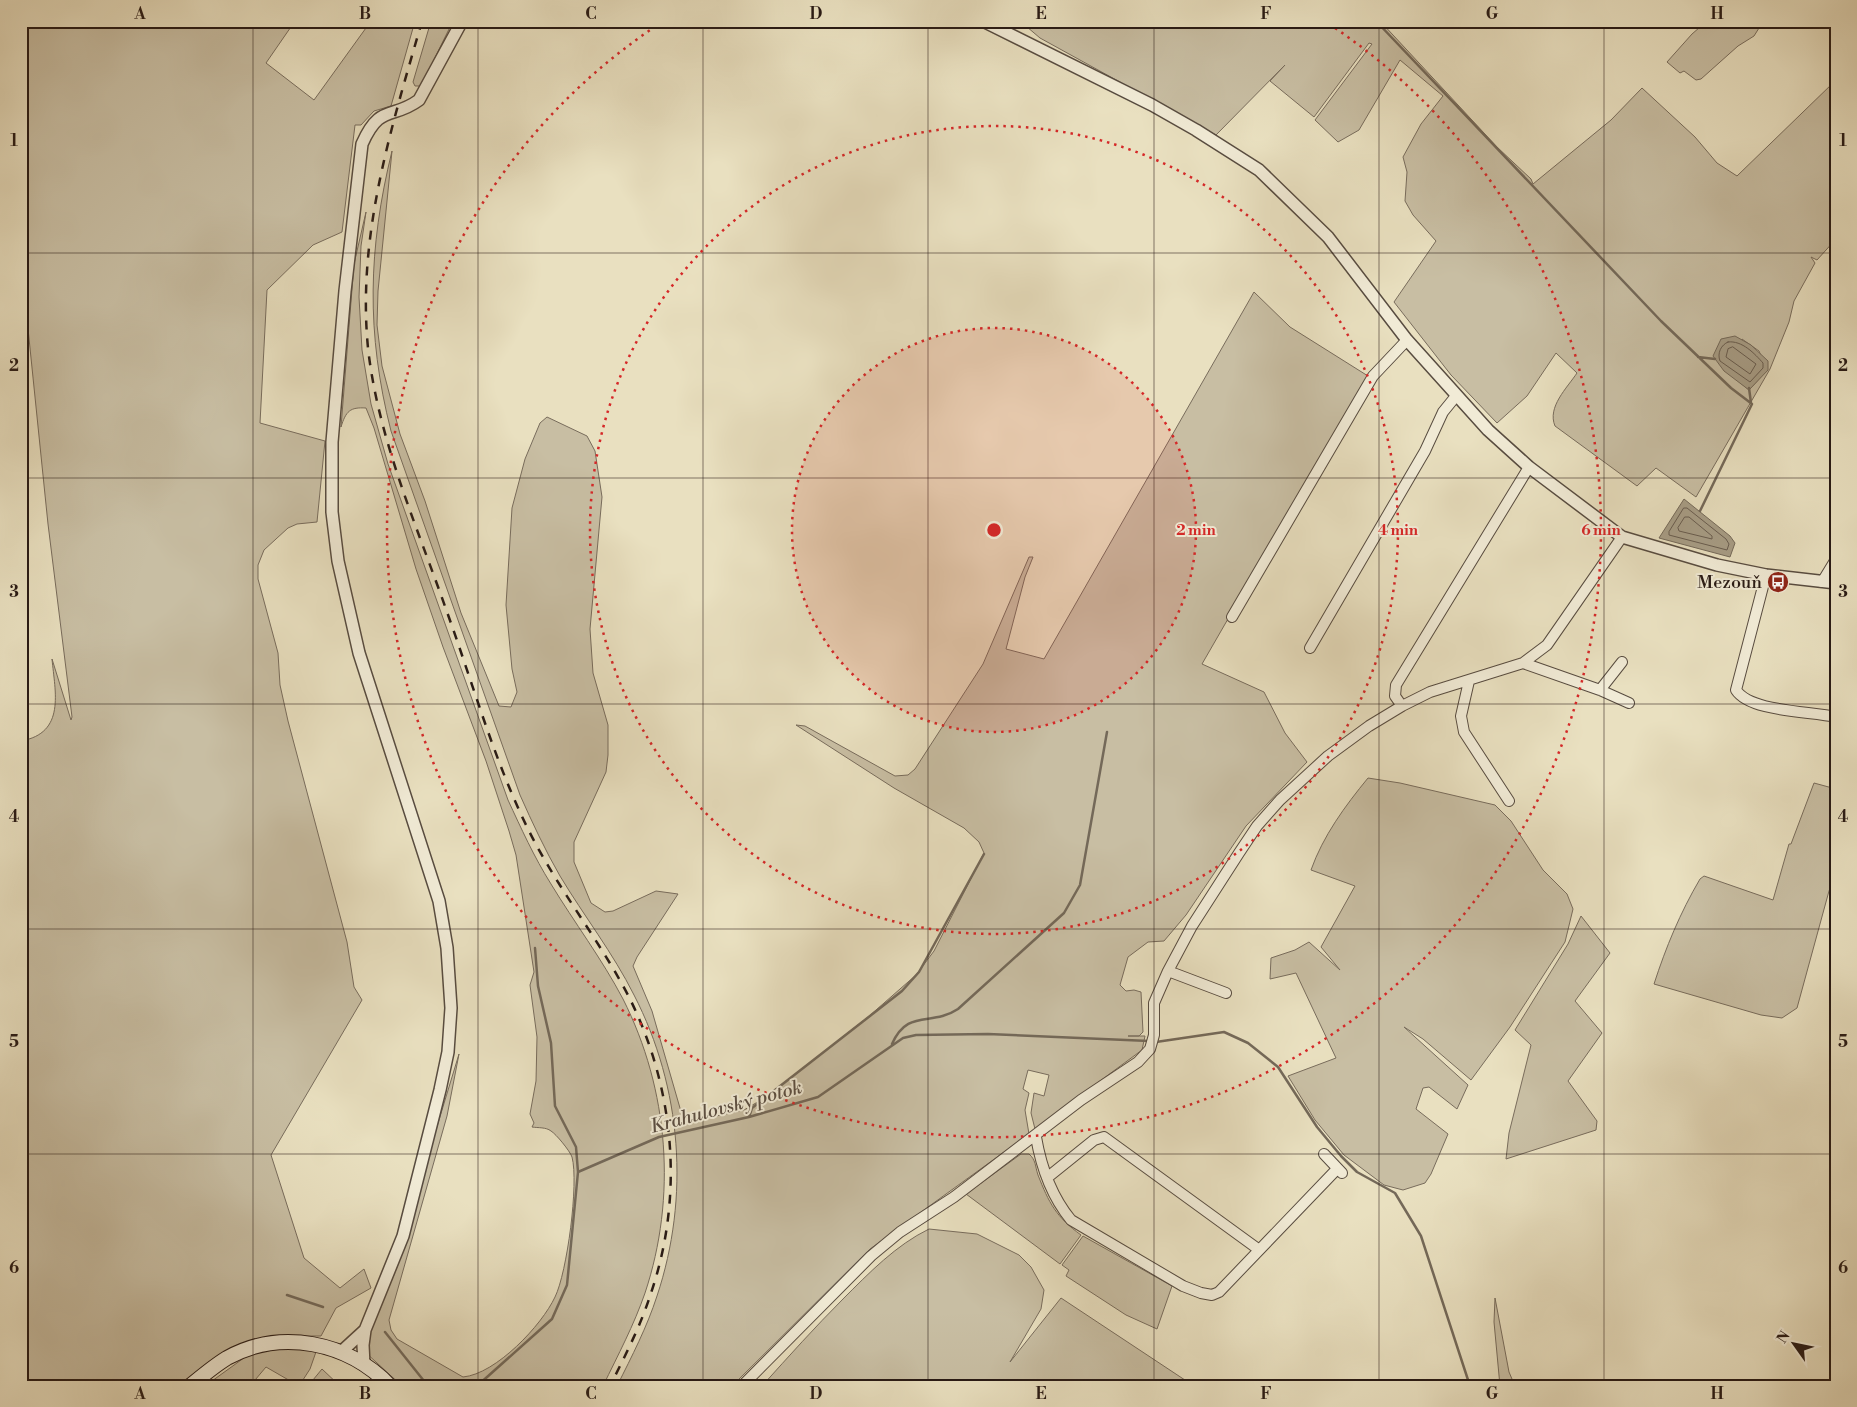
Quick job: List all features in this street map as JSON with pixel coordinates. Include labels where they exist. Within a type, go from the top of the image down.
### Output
[{"type":"main road","points":[[190,1386],[214,1366],[245,1350],[281,1342],[312,1344],[336,1350],[364,1365],[390,1386]]},
{"type":"street","points":[[364,1365],[365,1330],[403,1236],[440,1090],[448,1052],[451,1008],[447,948],[439,901],[359,653],[346,604],[332,512],[332,442],[345,291],[362,144],[375,120],[390,112],[413,105],[419,100],[436,72],[462,21]]},
{"type":"street","points":[[983,21],[1152,105],[1259,170],[1328,237],[1407,340],[1488,430],[1529,467],[1622,537],[1717,566],[1766,575],[1836,584]]},
{"type":"street","points":[[1232,617],[1373,376],[1407,340]]},
{"type":"street","points":[[1310,648],[1425,450],[1443,412],[1456,396]]},
{"type":"street","points":[[1402,706],[1395,696],[1396,685],[1529,467]]},
{"type":"street","points":[[742,1386],[872,1256],[900,1232],[1036,1137],[1081,1100],[1138,1062],[1150,1049],[1154,1035],[1154,1003],[1168,971],[1192,926],[1257,826],[1280,800],[1328,756],[1402,706],[1430,692],[1523,663],[1547,645],[1622,537]]},
{"type":"street","points":[[1822,582],[1836,559]]},
{"type":"street","points":[[1766,575],[1736,690],[1741,697],[1757,704],[1836,717]]},
{"type":"street","points":[[1600,690],[1622,662]]},
{"type":"street","points":[[1523,663],[1600,690],[1629,703]]},
{"type":"street","points":[[1469,681],[1462,716],[1464,732],[1509,800]]},
{"type":"street","points":[[1168,971],[1226,993]]},
{"type":"street","points":[[1036,1137],[1039,1156],[1063,1210],[1071,1220],[1183,1286],[1200,1293],[1212,1295],[1219,1292],[1258,1249],[1339,1171],[1324,1154]]},
{"type":"street","points":[[1048,1177],[1094,1140],[1104,1137],[1258,1249]]},
{"type":"street","points":[[336,1350],[365,1330]]},
{"type":"shaded area","points":[[21,21],[295,21],[266,63],[314,100],[371,21],[415,21],[391,106],[374,111],[361,125],[355,125],[342,232],[313,245],[267,290],[260,423],[325,441],[317,522],[297,524],[288,528],[264,550],[258,565],[258,579],[278,653],[280,685],[288,721],[347,942],[354,987],[362,1000],[271,1155],[304,1258],[340,1288],[364,1269],[371,1288],[336,1308],[321,1336],[272,1336],[221,1356],[183,1386],[21,1386],[21,741],[35,737],[45,729],[51,720],[55,697],[52,659],[71,720],[72,717],[48,524],[26,309],[21,292]]},
{"type":"shaded area","points":[[431,21],[453,21],[421,86],[415,86],[413,82]]},
{"type":"shaded area","points":[[1020,21],[1380,21],[1497,147],[1531,179],[1533,184],[1611,120],[1642,88],[1695,137],[1717,163],[1737,176],[1834,82],[1836,239],[1817,260],[1811,257],[1815,263],[1794,301],[1789,322],[1770,369],[1696,497],[1656,468],[1637,486],[1555,426],[1553,419],[1556,405],[1577,373],[1556,353],[1527,396],[1497,423],[1451,375],[1394,302],[1436,241],[1413,215],[1405,201],[1407,172],[1403,157],[1421,124],[1443,96],[1400,60],[1359,130],[1338,142],[1315,120],[1372,44],[1369,43],[1314,117],[1270,81],[1285,65],[1216,135],[1040,38]],"holes":[[[1742,339],[1759,351],[1767,370],[1749,390],[1737,380]]]},
{"type":"shaded area","points":[[1707,21],[1753,21],[1759,28],[1754,36],[1738,46],[1701,79],[1696,80],[1684,71],[1680,73],[1667,62],[1692,34]]},
{"type":"shaded area","points":[[392,151],[378,291],[377,325],[382,366],[400,434],[425,501],[461,613],[499,706],[511,707],[517,692],[512,669],[506,605],[512,508],[525,459],[540,423],[547,417],[587,436],[595,451],[602,497],[590,629],[593,673],[608,725],[608,755],[606,772],[574,842],[574,862],[591,903],[605,912],[613,911],[656,891],[678,894],[633,966],[652,1011],[682,1115],[693,1121],[744,1110],[766,1097],[868,1017],[916,975],[934,951],[984,853],[979,842],[964,828],[894,788],[796,725],[805,726],[895,776],[908,775],[915,769],[983,664],[1029,557],[1033,557],[1025,577],[1006,649],[1044,659],[1254,292],[1290,327],[1368,376],[1202,664],[1264,692],[1285,733],[1307,762],[1246,826],[1186,915],[1164,941],[1148,942],[1128,957],[1120,985],[1126,991],[1134,990],[1141,992],[1143,1032],[1139,1036],[1145,1036],[1142,1050],[1035,1129],[1031,1113],[1034,1093],[1044,1096],[1049,1075],[1028,1070],[1023,1089],[1029,1093],[1025,1110],[1029,1134],[870,1249],[732,1386],[617,1386],[649,1319],[667,1258],[674,1220],[677,1182],[676,1143],[671,1105],[662,1067],[650,1031],[634,995],[617,964],[560,876],[520,795],[391,431],[377,360],[373,291],[378,222]]},
{"type":"shaded area","points":[[366,212],[361,246],[359,297],[362,350],[371,404],[388,464],[508,800],[545,874],[623,999],[638,1034],[650,1070],[659,1107],[663,1144],[664,1182],[662,1219],[655,1257],[641,1305],[603,1386],[402,1386],[364,1351],[415,1199],[459,1054],[447,1116],[389,1320],[391,1330],[397,1339],[463,1377],[476,1374],[503,1358],[529,1334],[540,1321],[555,1297],[564,1269],[571,1228],[574,1186],[574,1169],[569,1151],[551,1131],[532,1127],[534,1123],[530,1114],[536,1081],[537,1037],[530,985],[534,972],[516,855],[509,831],[486,761],[416,569],[374,428],[366,408],[356,408],[349,411],[341,427],[354,264]]},
{"type":"shaded area","points":[[1368,778],[1400,783],[1495,805],[1511,821],[1543,870],[1567,894],[1573,909],[1565,942],[1510,1027],[1471,1080],[1423,1039],[1404,1027],[1468,1085],[1457,1109],[1429,1087],[1423,1088],[1416,1109],[1448,1134],[1431,1174],[1425,1183],[1403,1190],[1384,1185],[1344,1155],[1315,1120],[1288,1076],[1336,1058],[1296,973],[1270,979],[1271,958],[1295,950],[1309,942],[1340,970],[1321,947],[1355,886],[1311,870],[1335,822]]},
{"type":"shaded area","points":[[1814,783],[1836,789],[1836,874],[1829,891],[1797,1008],[1782,1018],[1761,1015],[1654,984],[1680,917],[1700,879],[1704,876],[1773,900],[1789,844],[1791,844]]},
{"type":"shaded area","points":[[1581,916],[1610,953],[1575,1001],[1602,1033],[1568,1081],[1597,1121],[1596,1130],[1506,1159],[1509,1133],[1531,1045],[1515,1030],[1568,944]]},
{"type":"shaded area","points":[[1021,1154],[1029,1154],[1031,1156],[1054,1209],[1065,1222],[1081,1235],[1060,1264],[966,1194]]},
{"type":"shaded area","points":[[929,1229],[977,1234],[1019,1255],[1031,1267],[1044,1290],[1041,1309],[1010,1362],[1061,1298],[1194,1386],[762,1386],[822,1320],[873,1270],[894,1251]]},
{"type":"shaded area","points":[[1083,1236],[1172,1286],[1157,1329],[1126,1315],[1066,1276],[1069,1270],[1062,1265]]},
{"type":"shaded area","points":[[1495,1298],[1509,1372],[1515,1386],[1500,1386],[1494,1322]]},
{"type":"shaded area","points":[[288,1345],[317,1349],[310,1369],[299,1386],[266,1367],[250,1386],[205,1386],[248,1355]]},
{"type":"shaded area","points":[[322,1369],[340,1386],[308,1386]]},
{"type":"water","points":[[1735,336],[1751,345],[1768,361],[1768,370],[1749,390],[1724,371],[1713,356],[1721,339]]},
{"type":"water","points":[[1684,499],[1730,536],[1735,543],[1730,557],[1659,538]]},
{"type":"waterway","points":[[1376,21],[1661,321],[1731,388],[1752,404],[1700,511]]},
{"type":"waterway","points":[[1698,357],[1715,359]]},
{"type":"waterway","points":[[1749,388],[1751,403]]},
{"type":"waterway","points":[[892,1044],[898,1033],[905,1026],[913,1022],[939,1017],[958,1009],[1064,913],[1080,885],[1107,732]]},
{"type":"waterway","points":[[749,1117],[752,1108],[902,991],[919,972],[984,854]]},
{"type":"waterway","points":[[535,948],[538,986],[551,1043],[555,1106],[576,1147],[578,1172]]},
{"type":"waterway","name":"Krahulovský potok","points":[[1156,1042],[1224,1032],[1248,1043],[1278,1067],[1317,1127],[1341,1156],[1357,1172],[1395,1193],[1421,1236],[1470,1386]]},
{"type":"waterway","name":"Krahulovský potok","points":[[477,1386],[552,1319],[567,1285],[578,1172],[659,1137],[749,1117],[818,1097],[903,1038],[916,1035],[988,1034],[1149,1041]]},
{"type":"waterway","points":[[287,1295],[323,1307]]},
{"type":"waterway","points":[[385,1332],[428,1386]]},
{"type":"railway","points":[[422,21],[388,142],[372,223],[367,264],[368,348],[380,416],[389,449],[484,722],[505,776],[539,851],[605,955],[629,997],[645,1032],[665,1106],[670,1143],[671,1181],[668,1219],[661,1256],[647,1305],[610,1386]]},
{"type":"place","name":"Mezouň","points":[[1778,582]]}]
